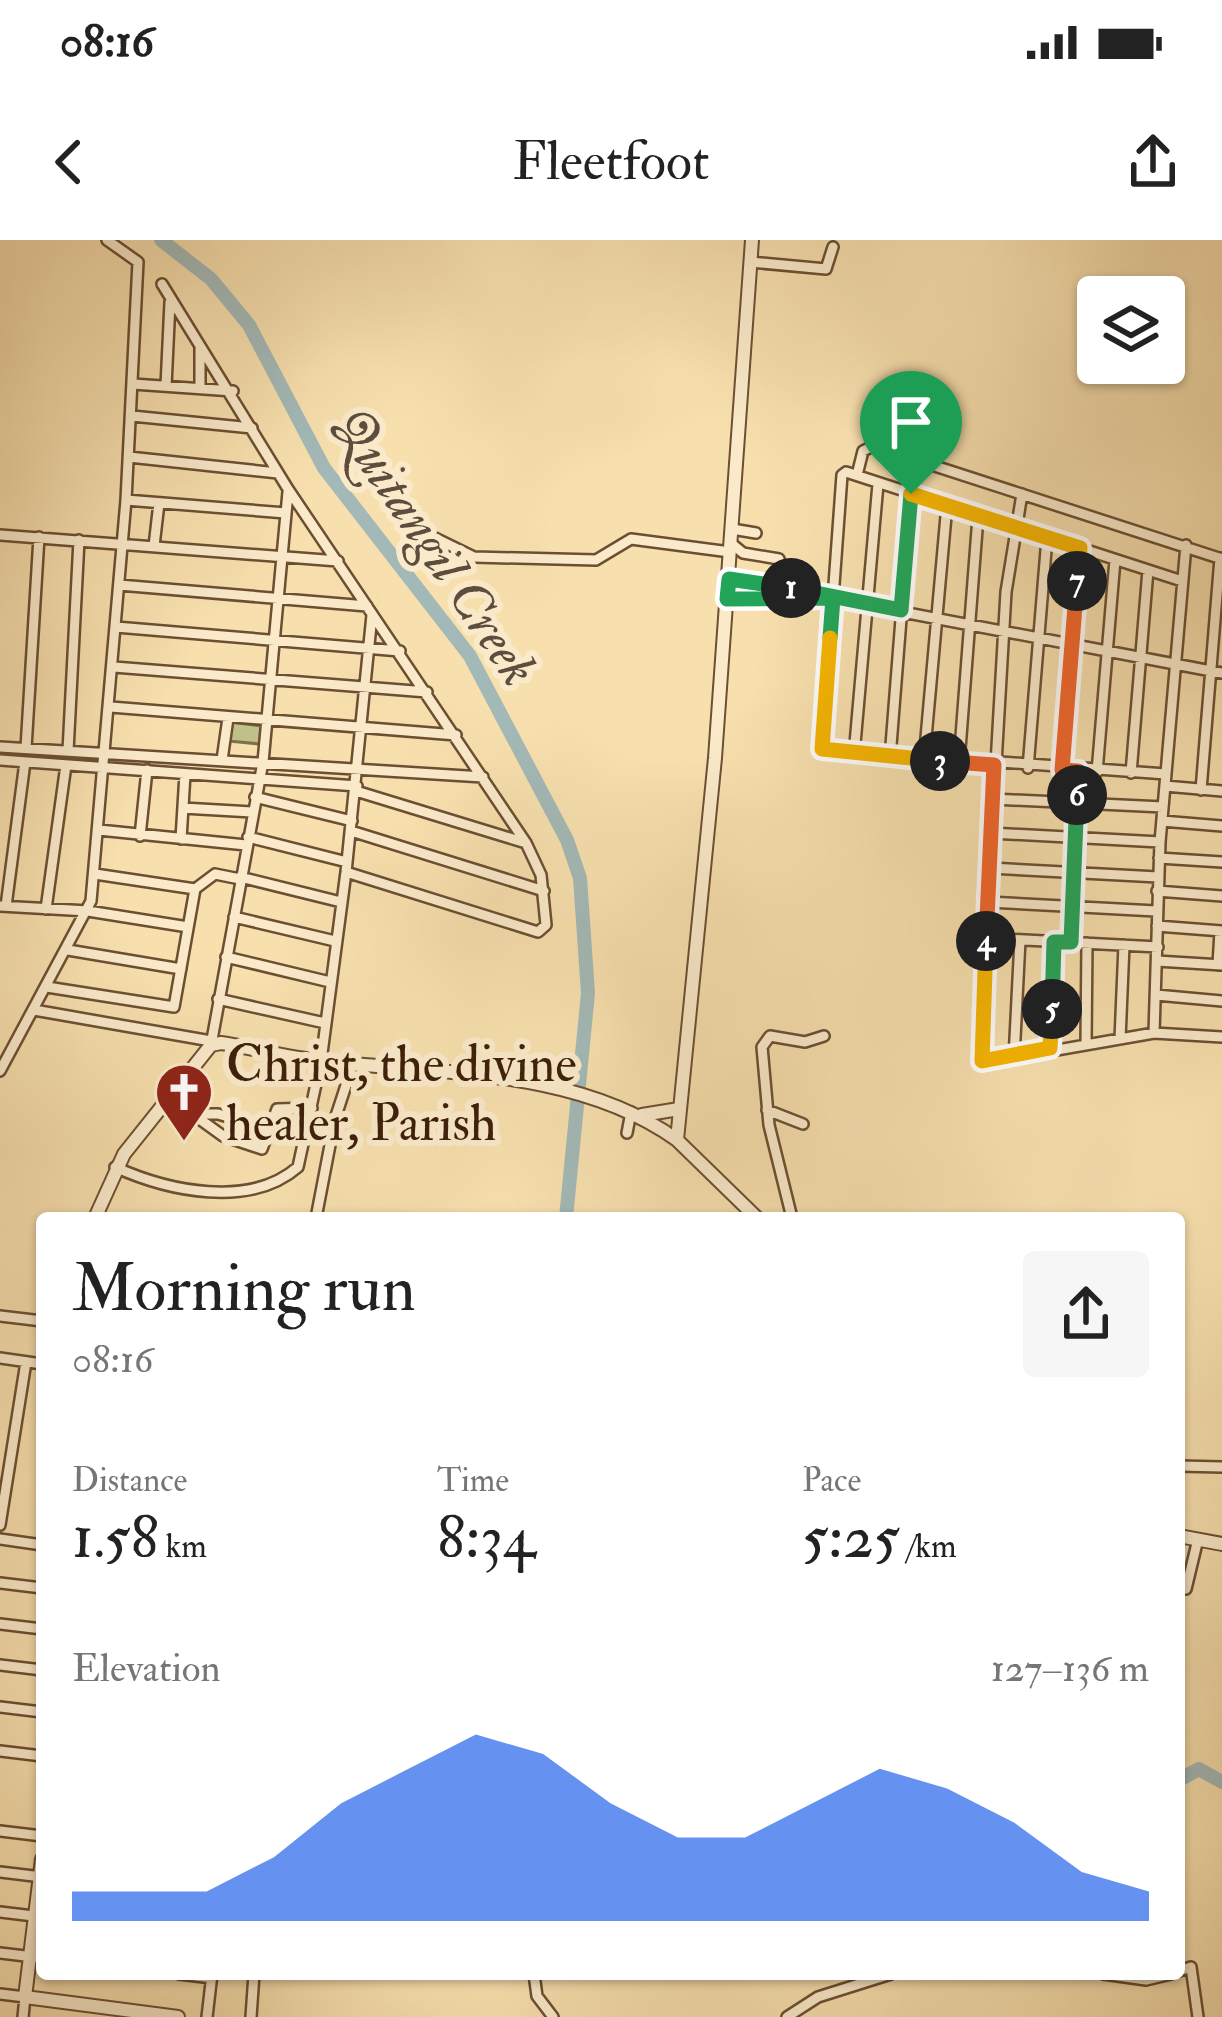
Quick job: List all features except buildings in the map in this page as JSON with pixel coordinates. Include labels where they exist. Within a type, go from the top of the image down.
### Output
[{"type":"street","points":[[0,1070],[88,911],[94,874],[126,500],[138,262],[107,240]]},
{"type":"street","points":[[677,1140],[729,579],[752,240]]},
{"type":"street","points":[[750,262],[826,269],[833,247]]},
{"type":"street","points":[[99,830],[247,841],[346,867],[538,932],[546,925],[544,891],[526,843],[288,489],[233,391],[170,302],[163,284]]},
{"type":"street","points":[[166,386],[170,302]]},
{"type":"street","points":[[200,346],[200,388]]},
{"type":"street","points":[[133,384],[233,391]]},
{"type":"street","points":[[132,416],[252,428]]},
{"type":"street","points":[[857,475],[868,445],[1221,559],[1216,672],[1201,790]]},
{"type":"street","points":[[129,457],[280,474]]},
{"type":"street","points":[[1182,581],[857,475],[842,475],[820,745],[854,755],[1131,773],[1222,791]]},
{"type":"street","points":[[854,755],[878,484]]},
{"type":"street","points":[[96,1212],[115,1167],[211,1043],[260,777],[288,489]]},
{"type":"street","points":[[890,758],[911,494]]},
{"type":"street","points":[[1022,494],[1013,529],[1004,629],[979,1056],[985,1062],[1154,1033],[1222,1037]]},
{"type":"street","points":[[126,500],[286,513]]},
{"type":"street","points":[[154,546],[159,503]]},
{"type":"street","points":[[924,760],[947,505]]},
{"type":"street","points":[[959,762],[979,517]]},
{"type":"street","points":[[732,529],[756,532]]},
{"type":"street","points":[[0,535],[338,561]]},
{"type":"street","points":[[26,748],[39,537]]},
{"type":"street","points":[[409,538],[433,537],[474,557],[596,560],[631,539],[731,548],[778,559]]},
{"type":"street","points":[[1028,768],[1047,538]]},
{"type":"street","points":[[68,752],[79,540]]},
{"type":"street","points":[[1154,1033],[1160,842],[1186,545]]},
{"type":"street","points":[[1062,770],[1080,548]]},
{"type":"street","points":[[1097,772],[1115,560]]},
{"type":"street","points":[[1131,773],[1148,571]]},
{"type":"street","points":[[729,579],[815,591],[829,598],[1216,672]]},
{"type":"street","points":[[119,585],[278,597],[370,610]]},
{"type":"street","points":[[727,599],[813,602],[829,598]]},
{"type":"street","points":[[115,1167],[169,1187],[253,1190],[275,1184],[298,1167],[321,1061],[357,788],[370,610]]},
{"type":"street","points":[[116,627],[400,651]]},
{"type":"street","points":[[113,667],[427,692]]},
{"type":"street","points":[[111,707],[455,735]]},
{"type":"street","points":[[222,760],[228,718]]},
{"type":"street","points":[[0,747],[483,777]]},
{"type":"street","points":[[0,760],[357,788],[526,843]]},
{"type":"street","points":[[25,762],[3,906],[88,911],[188,927]]},
{"type":"street","points":[[46,909],[66,765]]},
{"type":"street","points":[[140,836],[147,770]]},
{"type":"street","points":[[1071,942],[1078,771]]},
{"type":"street","points":[[181,839],[185,773]]},
{"type":"street","points":[[255,797],[544,891]]},
{"type":"street","points":[[993,799],[1163,807]]},
{"type":"street","points":[[183,808],[252,812]]},
{"type":"street","points":[[1162,821],[1222,826]]},
{"type":"street","points":[[992,832],[1160,842]]},
{"type":"street","points":[[1159,858],[1222,862]]},
{"type":"street","points":[[990,868],[1158,877]]},
{"type":"street","points":[[94,874],[195,889]]},
{"type":"street","points":[[47,987],[172,1008],[195,889],[215,874],[341,902]]},
{"type":"street","points":[[1157,891],[1222,896]]},
{"type":"street","points":[[988,902],[1156,911]]},
{"type":"street","points":[[234,917],[335,941]]},
{"type":"street","points":[[1157,926],[1221,931],[1220,965],[1157,961]]},
{"type":"street","points":[[986,938],[1157,946]]},
{"type":"street","points":[[1014,1058],[1020,940]]},
{"type":"street","points":[[1050,1048],[1054,942]]},
{"type":"street","points":[[1086,1044],[1087,943]]},
{"type":"street","points":[[1120,1039],[1124,945]]},
{"type":"street","points":[[68,950],[181,970]]},
{"type":"street","points":[[226,957],[330,982]]},
{"type":"street","points":[[1156,995],[1222,1001]]},
{"type":"street","points":[[218,999],[325,1023]]},
{"type":"street","points":[[34,1010],[321,1061],[510,1079],[596,1101],[636,1114],[677,1140],[751,1212]]},
{"type":"street","points":[[791,1212],[767,1110],[766,1037],[805,1042],[824,1036]]},
{"type":"street","points":[[317,1212],[335,1119],[353,1064]]},
{"type":"street","points":[[170,1097],[223,1136],[262,1149],[277,1109],[312,1108]]},
{"type":"street","points":[[636,1114],[679,1109]]},
{"type":"street","points":[[767,1110],[803,1124]]},
{"type":"street","points":[[192,1114],[218,1114],[270,1129]]},
{"type":"street","points":[[627,1133],[636,1114]]},
{"type":"street","points":[[0,1316],[36,1320]]},
{"type":"street","points":[[0,1358],[36,1363]]},
{"type":"street","points":[[0,1525],[26,1362]]},
{"type":"street","points":[[1185,1466],[1222,1467]]},
{"type":"street","points":[[1185,1537],[1222,1544]]},
{"type":"street","points":[[0,1539],[36,1544]]},
{"type":"street","points":[[1186,1589],[1198,1540]]},
{"type":"street","points":[[0,1583],[36,1587]]},
{"type":"street","points":[[0,1624],[36,1628]]},
{"type":"street","points":[[0,1665],[36,1669]]},
{"type":"street","points":[[0,1707],[36,1711]]},
{"type":"street","points":[[0,1751],[36,1755]]},
{"type":"street","points":[[0,1831],[36,1835]]},
{"type":"street","points":[[0,1871],[36,1876]]},
{"type":"street","points":[[0,1912],[36,1916]]},
{"type":"street","points":[[0,1953],[36,1957],[23,2017]]},
{"type":"street","points":[[1185,1969],[1191,1967],[1198,2017]]},
{"type":"street","points":[[208,2017],[212,1980]]},
{"type":"street","points":[[251,2017],[254,1980]]},
{"type":"street","points":[[535,1980],[537,1996],[553,2017]]},
{"type":"street","points":[[787,2017],[818,1997],[872,1980]]},
{"type":"street","points":[[0,1994],[178,2017]]},
{"type":"green space","points":[[230,722],[262,726],[260,744],[228,741]]},
{"type":"waterway","name":"Quitangil Creek","points":[[161,240],[211,279],[249,325],[324,468],[470,656],[567,840],[580,878],[588,993],[567,1212]]},
{"type":"waterway","name":"Quitangil Creek","points":[[1185,1777],[1199,1769],[1222,1782]]},
{"type":"place","name":"Christ, the divine healer, Parish","points":[[184,1143]]},
{"type":"route","points":[[911,494],[1080,548],[1062,770],[1078,771],[1071,942],[1054,942],[1050,1048],[1014,1058],[985,1062],[979,1056],[994,765],[825,751],[820,745],[833,598],[813,602],[727,599],[729,579],[901,610],[911,494]]}]
